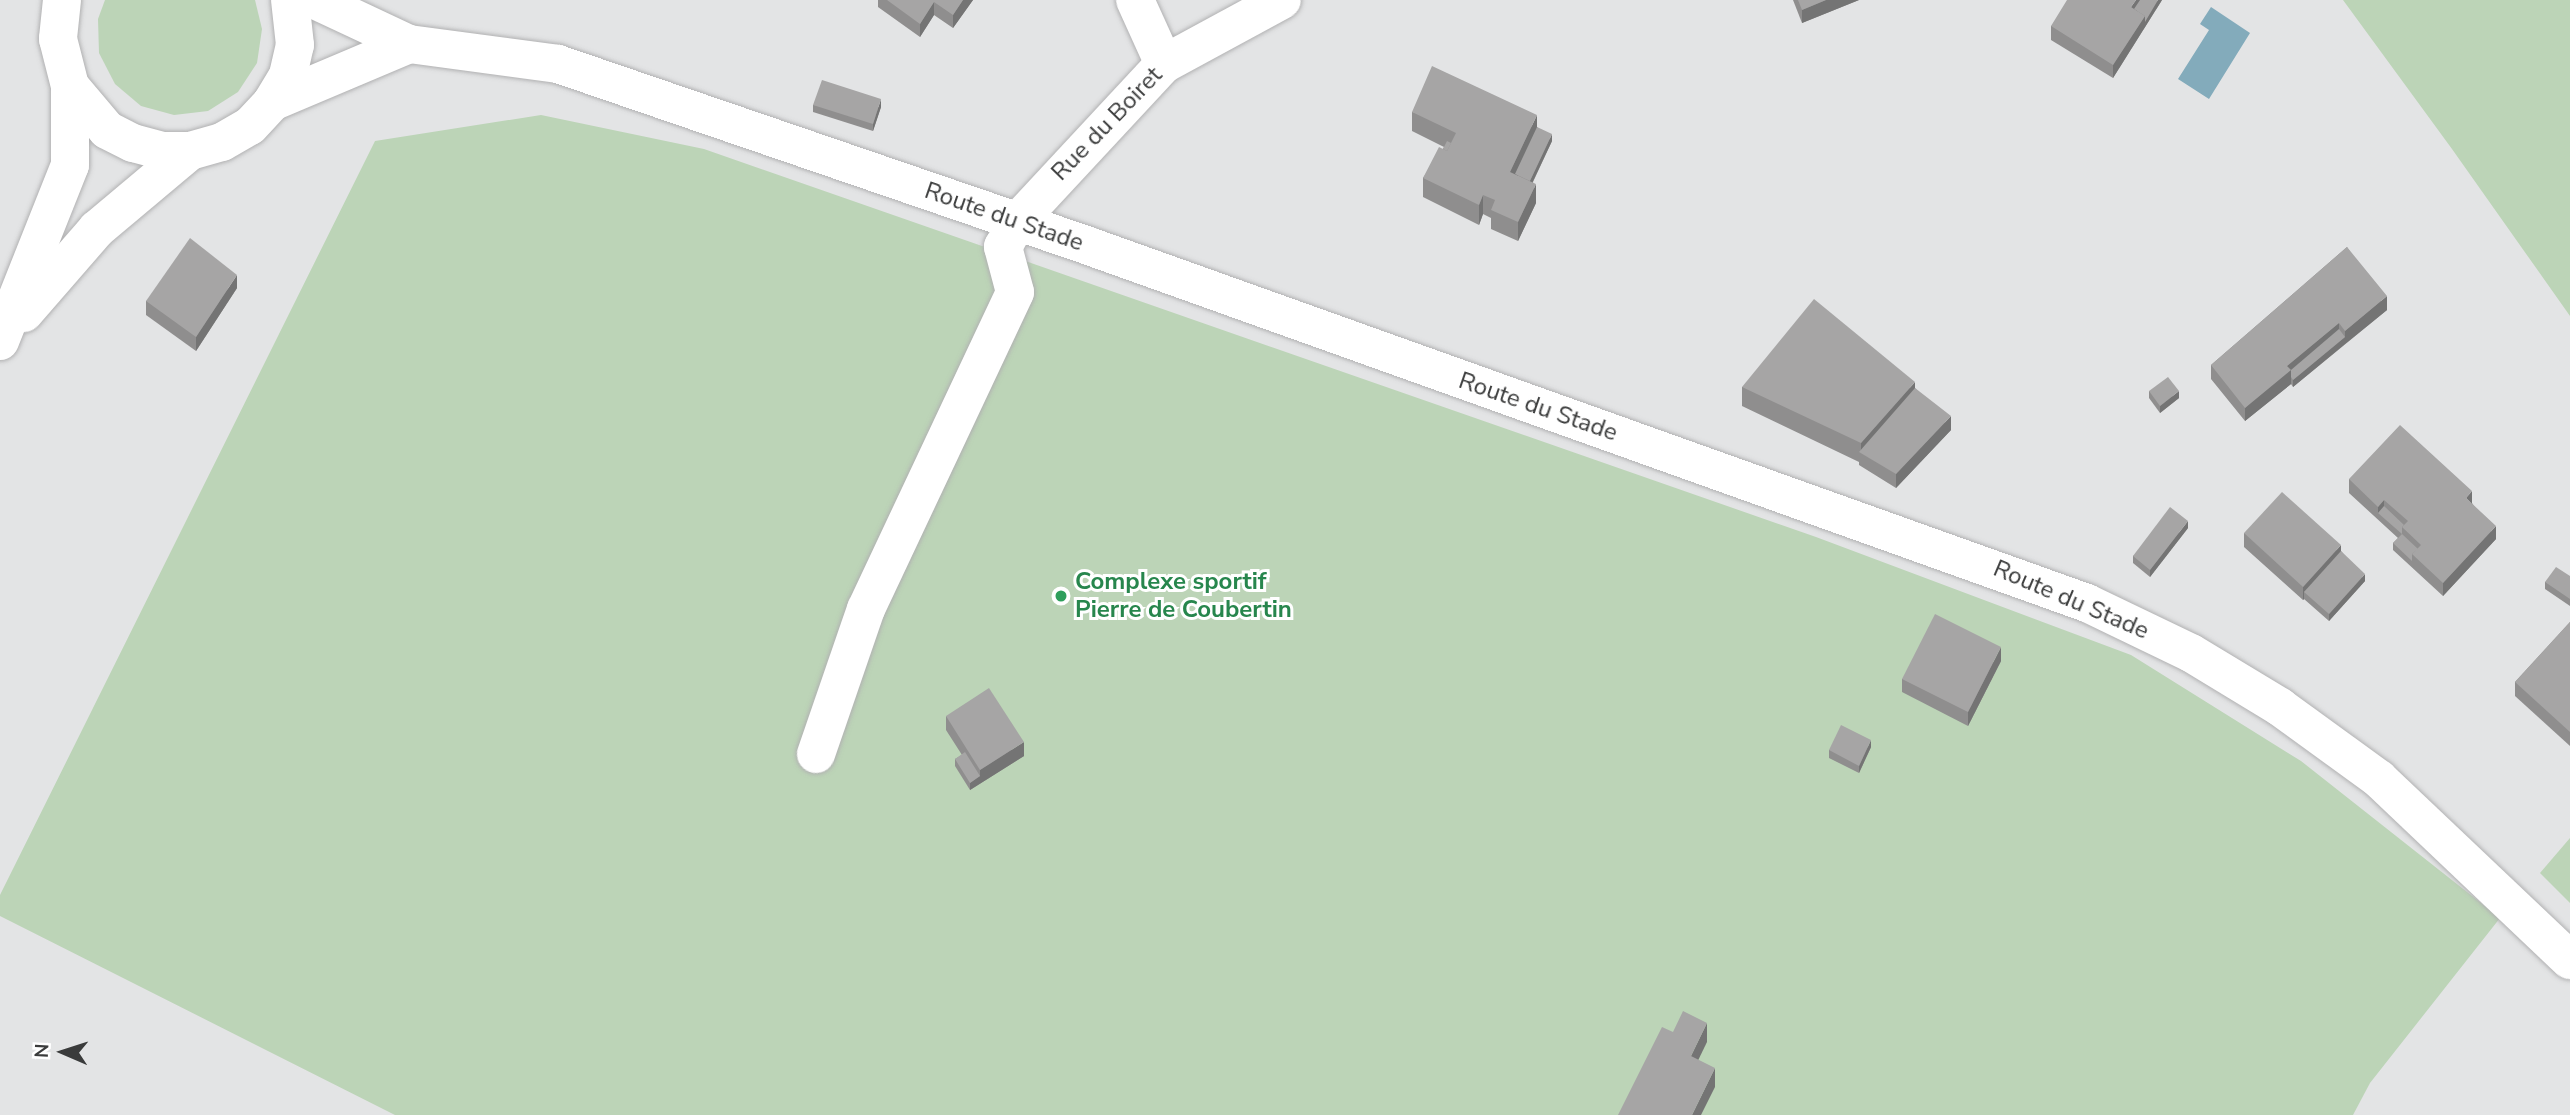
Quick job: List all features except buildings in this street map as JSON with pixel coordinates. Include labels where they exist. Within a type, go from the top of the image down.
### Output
[{"type":"main road","points":[[54,8],[61,63],[70,86],[93,116],[133,144],[162,151],[190,150],[232,137],[250,126],[272,102],[288,75],[295,45],[290,0]]},
{"type":"main road","name":"Route du Stade","points":[[315,0],[410,44],[558,64],[1017,222],[1971,559],[2087,603],[2191,653],[2280,707],[2378,779],[2570,960]]},
{"type":"main road","points":[[1135,0],[1164,64]]},
{"type":"main road","name":"Rue du Boiret","points":[[1017,222],[1164,64],[1282,0]]},
{"type":"main road","points":[[272,102],[410,44]]},
{"type":"main road","points":[[1,340],[70,165],[70,86]]},
{"type":"main road","points":[[1,340],[97,229],[190,150]]},
{"type":"main road","points":[[816,754],[866,609],[1015,292],[1003,247],[1017,222]]},
{"type":"green space","points":[[105,0],[255,0],[262,29],[257,63],[238,92],[208,111],[174,115],[141,106],[115,84],[99,53],[98,19]]},
{"type":"green space","points":[[2343,0],[2570,0],[2570,316],[2452,149]]},
{"type":"green space","name":"Complexe sportif Pierre de Coubertin","points":[[541,115],[704,149],[1816,537],[2131,655],[2301,761],[2500,918],[2370,1083],[2353,1115],[395,1115],[0,916],[0,895],[375,141]]},
{"type":"green space","points":[[2570,838],[2570,903],[2540,873]]},
{"type":"water","points":[[2211,7],[2250,33],[2209,99],[2178,79],[2209,30],[2200,24]]},
{"type":"place","name":"Complexe sportif Pierre de Coubertin","points":[[1061,596]]}]
